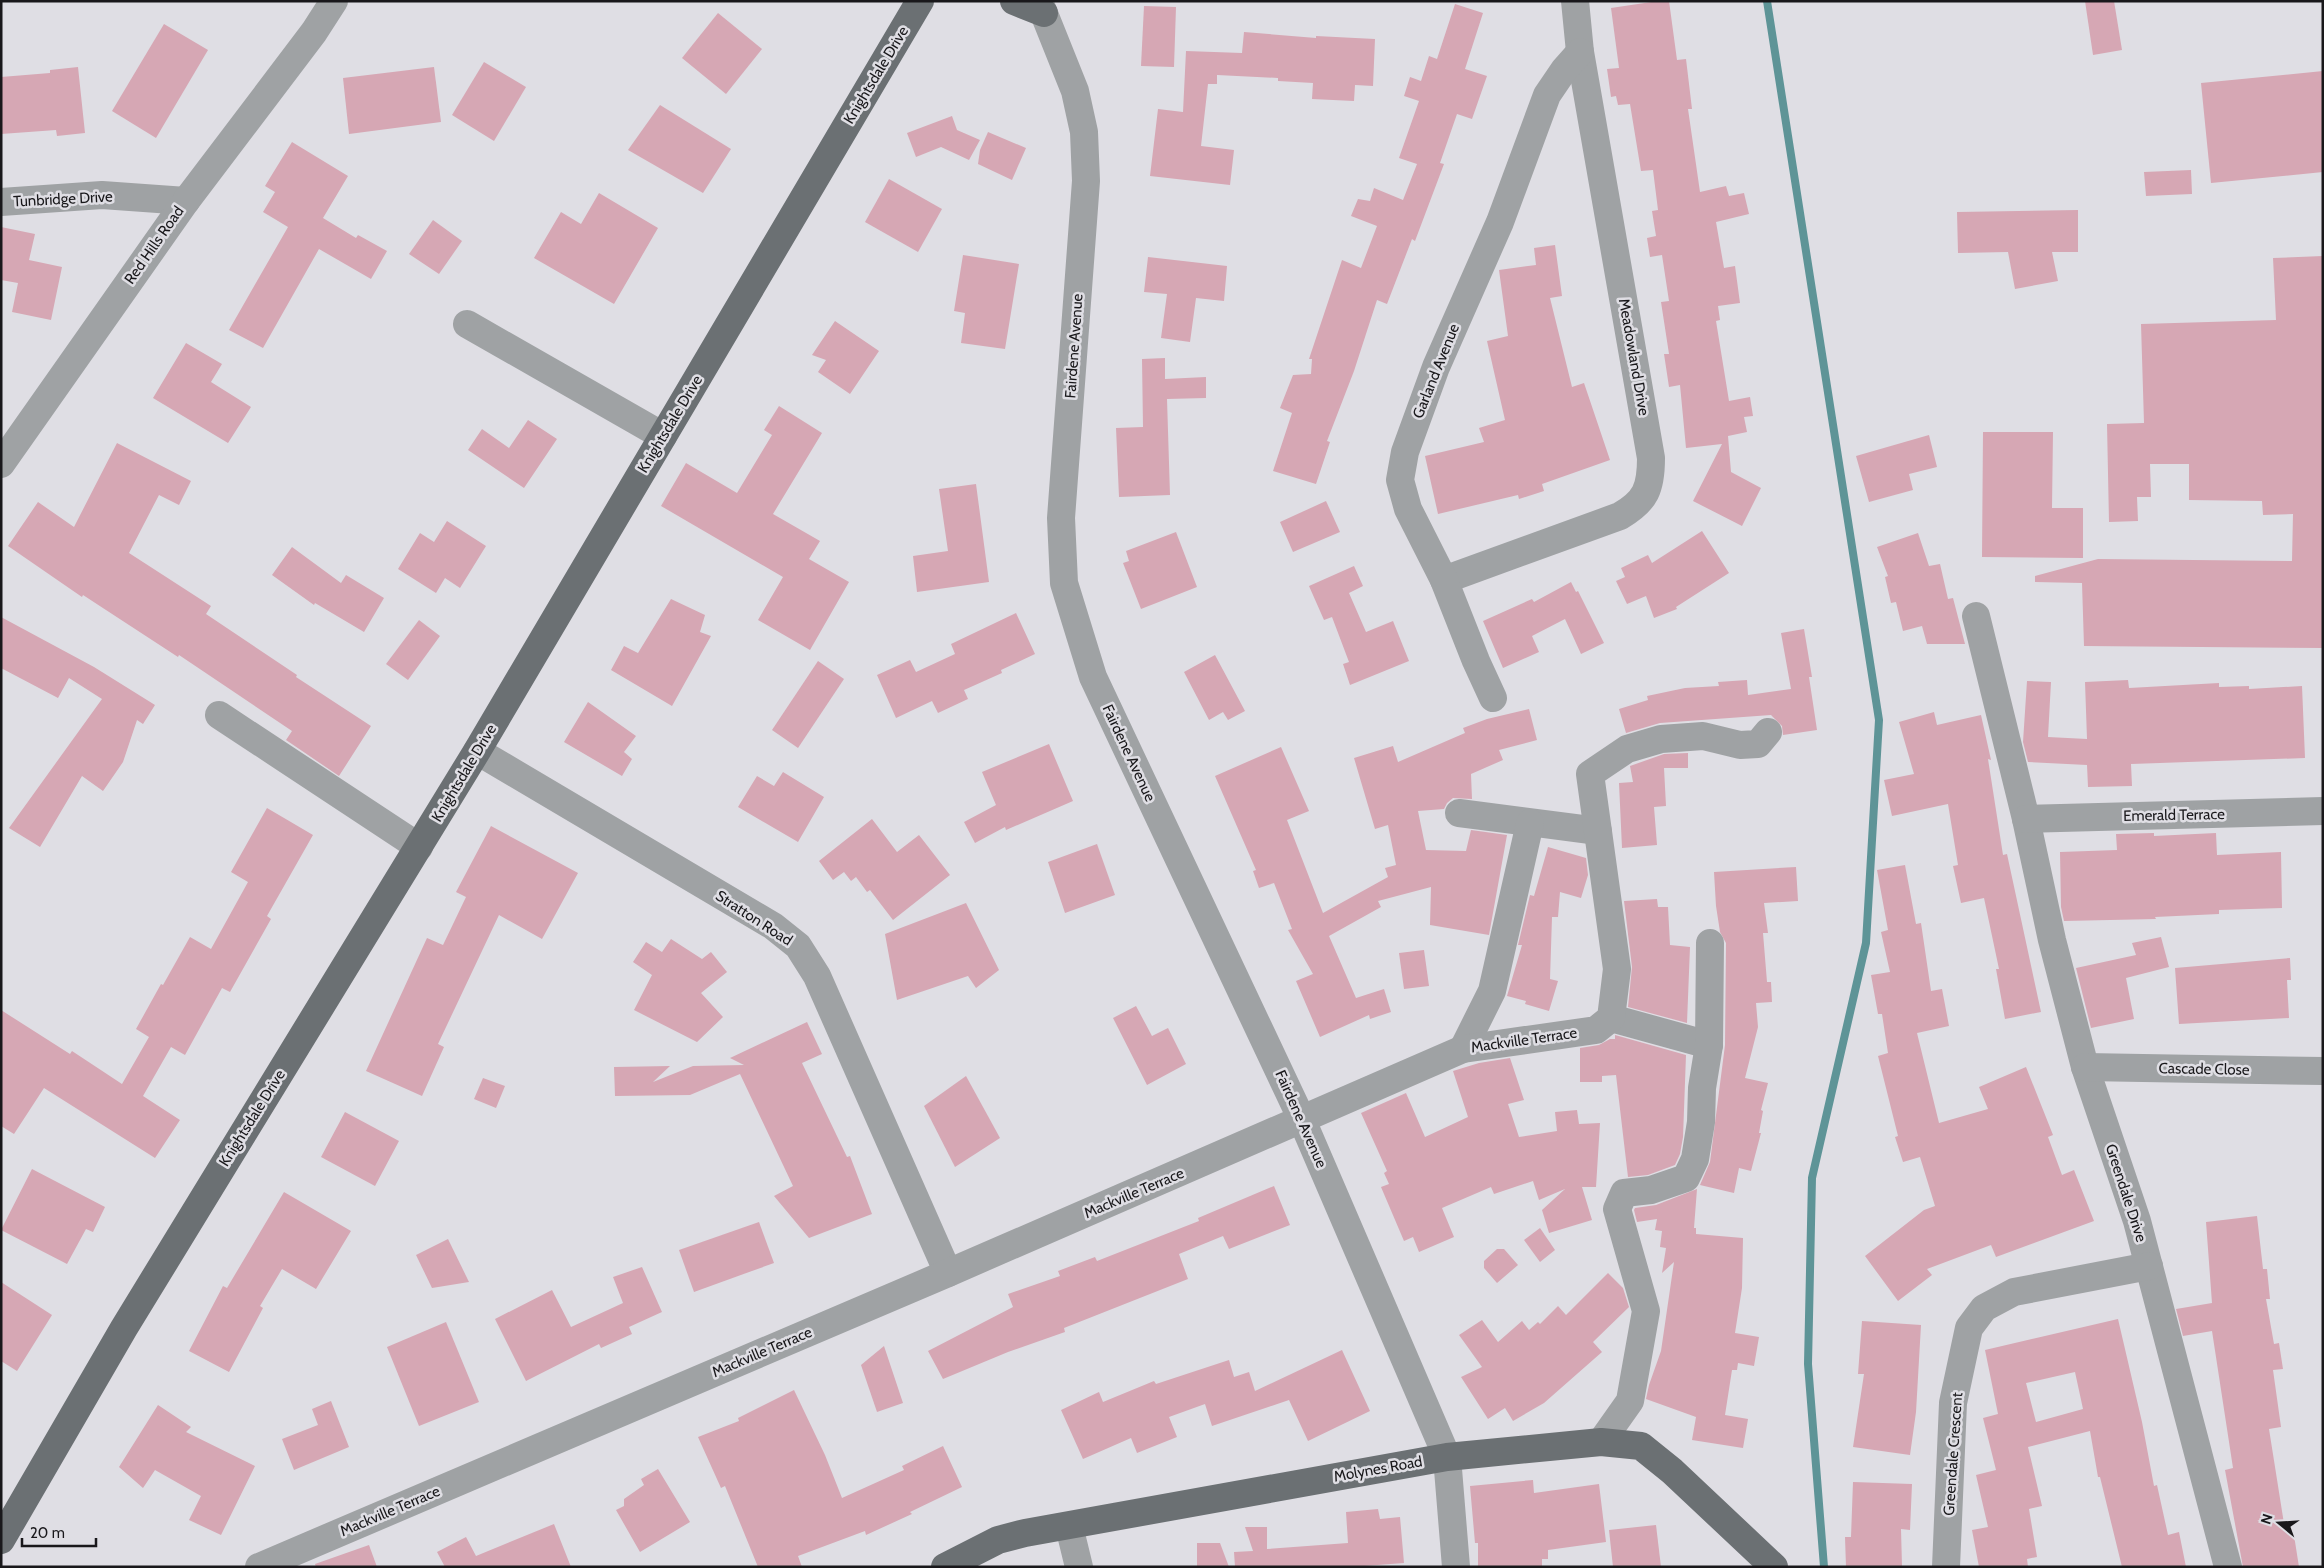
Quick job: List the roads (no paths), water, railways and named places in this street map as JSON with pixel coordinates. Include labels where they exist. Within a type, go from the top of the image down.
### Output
[{"type":"main road","name":"Knightsdale Drive","points":[[1,1540],[124,1328],[478,751],[920,1]]},
{"type":"main road","points":[[1014,1],[1042,7]]},
{"type":"main road","name":"Molynes Road","points":[[945,1567],[998,1540],[1069,1526],[1446,1457],[1601,1442],[1641,1446],[1672,1471],[1774,1566]]},
{"type":"street","name":"Red Hills Road","points":[[1,464],[186,201],[314,32],[334,1]]},
{"type":"street","name":"Meadowland Drive","points":[[1444,580],[1620,516],[1636,507],[1647,492],[1651,477],[1651,458],[1580,52],[1575,1]]},
{"type":"street","name":"Fairdene Avenue","points":[[1042,7],[1075,91],[1084,132],[1086,181],[1061,518],[1064,583],[1093,676],[1302,1120],[1446,1457],[1456,1567]]},
{"type":"street","name":"Garland Avenue","points":[[1493,698],[1476,661],[1444,580],[1408,509],[1400,480],[1405,452],[1436,367],[1500,222],[1547,95],[1564,70],[1580,52]]},
{"type":"street","name":"Tunbridge Drive","points":[[1,202],[102,195],[186,201]]},
{"type":"street","points":[[467,324],[663,436]]},
{"type":"street","name":"Greendale Drive","points":[[1976,616],[2026,819],[2052,940],[2085,1066],[2137,1221],[2228,1567]]},
{"type":"street","points":[[219,715],[419,847]]},
{"type":"street","points":[[1708,1046],[1611,1018],[1617,969],[1590,774],[1627,749],[1661,739],[1703,736],[1740,745],[1758,744],[1768,732]]},
{"type":"street","name":"Stratton Road","points":[[478,751],[773,926],[798,946],[817,976],[948,1273]]},
{"type":"street","name":"Emerald Terrace","points":[[2026,819],[2323,811]]},
{"type":"street","points":[[1459,813],[1598,831]]},
{"type":"street","points":[[1463,1049],[1492,991],[1530,823]]},
{"type":"street","points":[[1601,1442],[1630,1401],[1646,1311],[1618,1209],[1624,1193],[1672,1185],[1686,1178],[1695,1159],[1708,1046],[1710,943]]},
{"type":"street","name":"Mackville Terrace","points":[[259,1567],[948,1273],[1463,1049],[1596,1030],[1611,1018]]},
{"type":"street","name":"Cascade Close","points":[[2085,1066],[2323,1071]]},
{"type":"street","name":"Greendale Crescent","points":[[1946,1567],[1953,1403],[1969,1328],[1984,1308],[2014,1292],[2149,1266]]},
{"type":"street","points":[[1069,1526],[1079,1567]]},
{"type":"waterway","points":[[1767,1],[1879,720],[1866,943],[1812,1178],[1808,1364],[1824,1567]]}]
